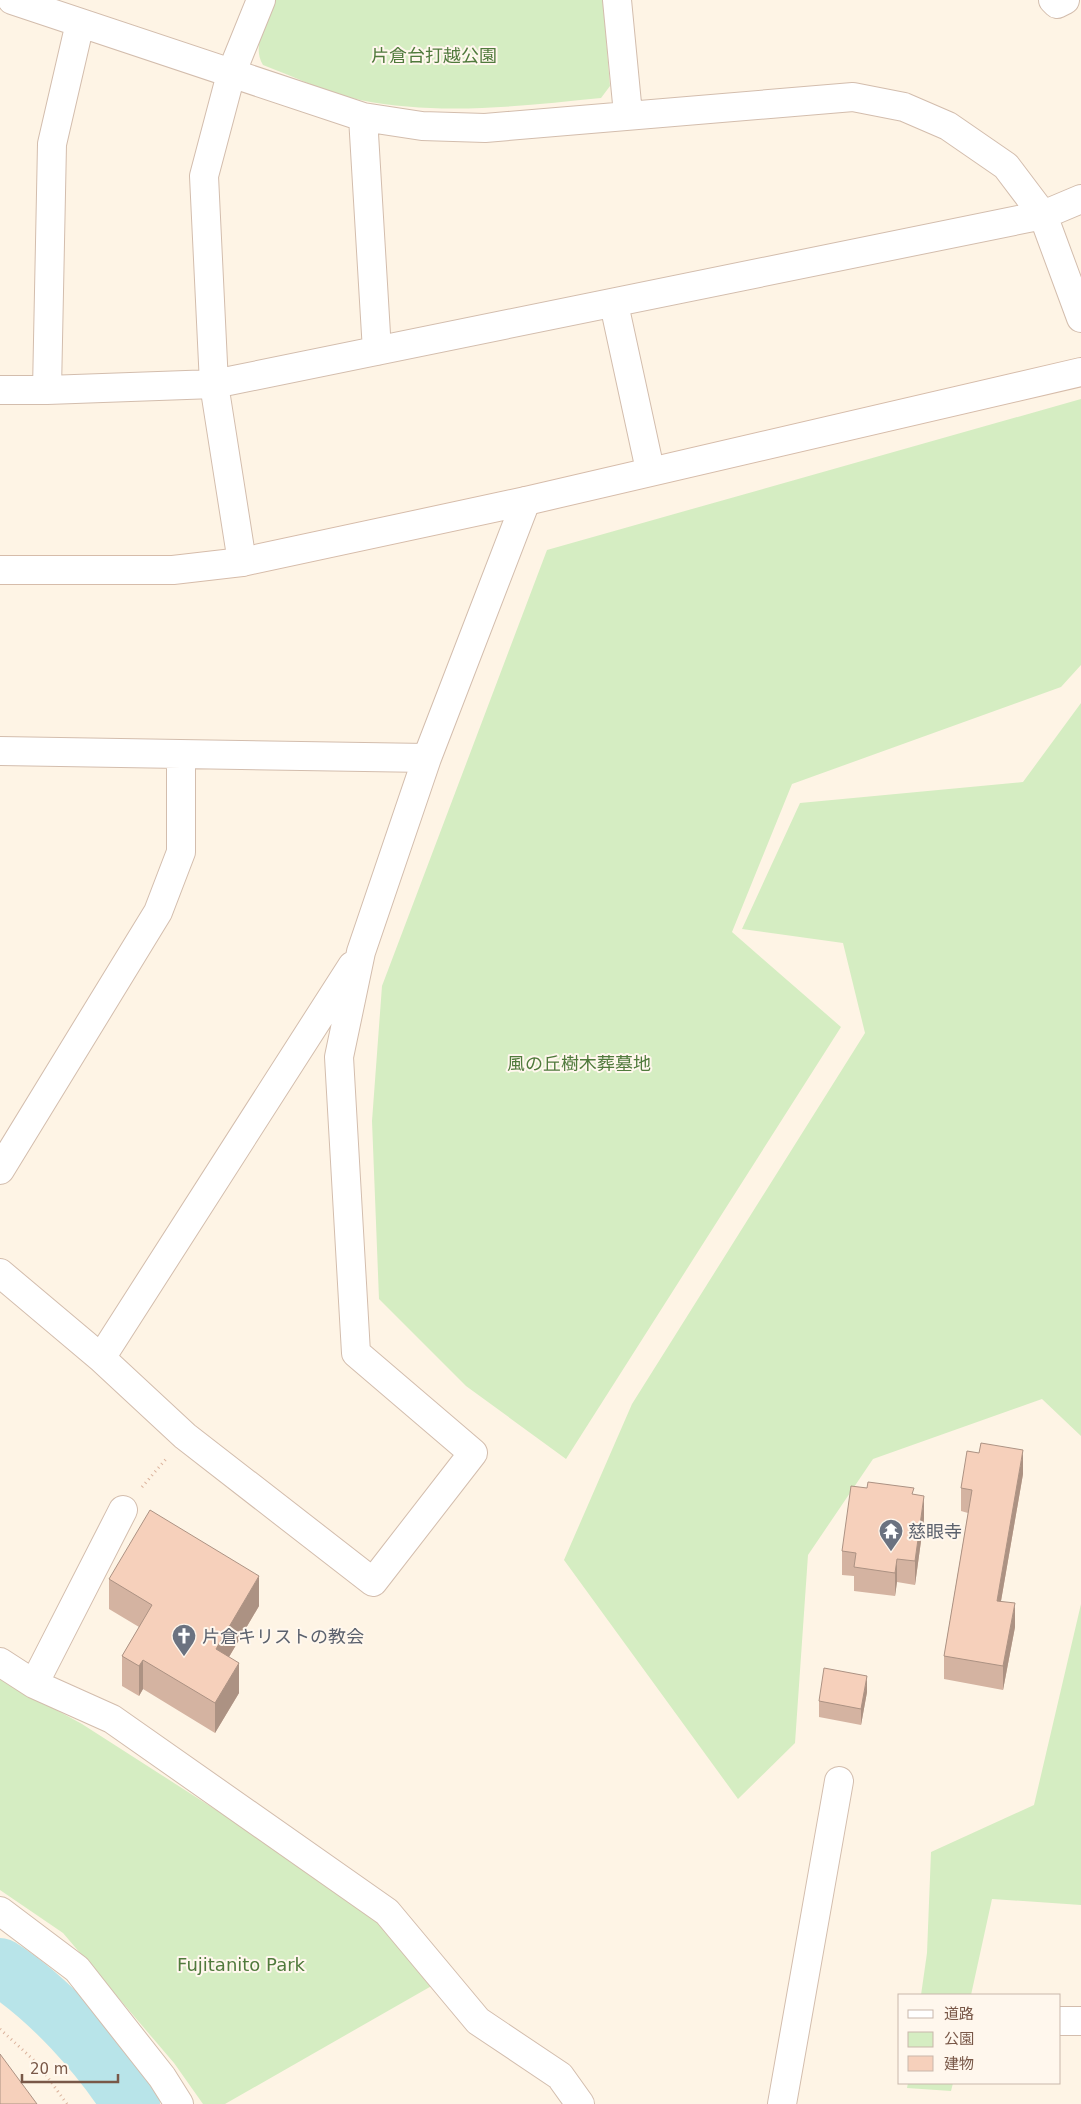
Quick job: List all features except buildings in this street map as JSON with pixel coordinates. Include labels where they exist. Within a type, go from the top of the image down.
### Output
[{"type":"street","points":[[12,0],[363,117],[422,126],[486,128],[628,114],[853,97],[904,107],[948,126],[1006,166],[1043,215],[1081,318]]},
{"type":"street","points":[[242,562],[214,384],[204,176],[231,74],[261,0]]},
{"type":"street","points":[[618,0],[628,114]]},
{"type":"street","points":[[1053,0],[1058,4],[1065,0]]},
{"type":"street","points":[[47,390],[52,144],[80,23]]},
{"type":"street","points":[[363,117],[377,351]]},
{"type":"street","points":[[0,390],[214,384],[614,304],[1043,215],[1081,199]]},
{"type":"street","points":[[614,304],[650,470]]},
{"type":"street","points":[[0,570],[173,570],[242,562],[526,501],[650,470],[1081,372]]},
{"type":"street","points":[[0,1273],[101,1358],[185,1436],[374,1582],[474,1453],[356,1352],[339,1057],[361,952],[427,758],[526,501]]},
{"type":"street","points":[[0,751],[427,758]]},
{"type":"street","points":[[0,1170],[158,912],[181,852],[181,755]]},
{"type":"street","points":[[101,1358],[361,952]]},
{"type":"street","points":[[34,1684],[122,1510]]},
{"type":"street","points":[[0,1662],[34,1684],[112,1719],[387,1912],[478,2021],[560,2076],[580,2104]]},
{"type":"street","points":[[782,2104],[839,1781]]},
{"type":"street","points":[[0,1910],[77,1969],[162,2077],[179,2104]]},
{"type":"street","points":[[1061,2021],[1081,2021]]},
{"type":"path","points":[[122,1510],[185,1436]]},
{"type":"path","points":[[0,2028],[38,2064],[67,2104]]},
{"type":"green space","name":"片倉台打越公園","points":[[274,0],[603,0],[610,86],[601,98],[480,108],[420,108],[390,105],[348,97],[263,65],[260,58],[259,41]]},
{"type":"green space","name":"風の丘樹木葬墓地","points":[[1081,399],[1081,665],[1061,687],[792,784],[732,932],[841,1027],[566,1459],[466,1386],[379,1299],[372,1121],[382,986],[547,550]]},
{"type":"green space","points":[[1081,703],[1081,1436],[1042,1399],[873,1459],[808,1555],[795,1743],[738,1799],[564,1560],[632,1404],[865,1033],[843,943],[742,929],[800,803],[1023,782]]},
{"type":"green space","points":[[1081,1604],[1081,1905],[992,1899],[971,1994],[921,1994],[927,1953],[931,1852],[1034,1805]]},
{"type":"green space","name":"Fujitanito Park","points":[[0,1679],[82,1724],[227,1817],[392,1930],[435,1984],[225,2104],[203,2104],[174,2063],[63,1933],[0,1890]]},
{"type":"green space","points":[[908,2084],[953,2084],[951,2091],[907,2088]]},
{"type":"waterway","points":[[0,1967],[55,2011],[89,2047],[131,2104]]},
{"type":"place","name":"慈眼寺","points":[[891,1552]]},
{"type":"place","name":"片倉キリストの教会","points":[[184,1657]]}]
